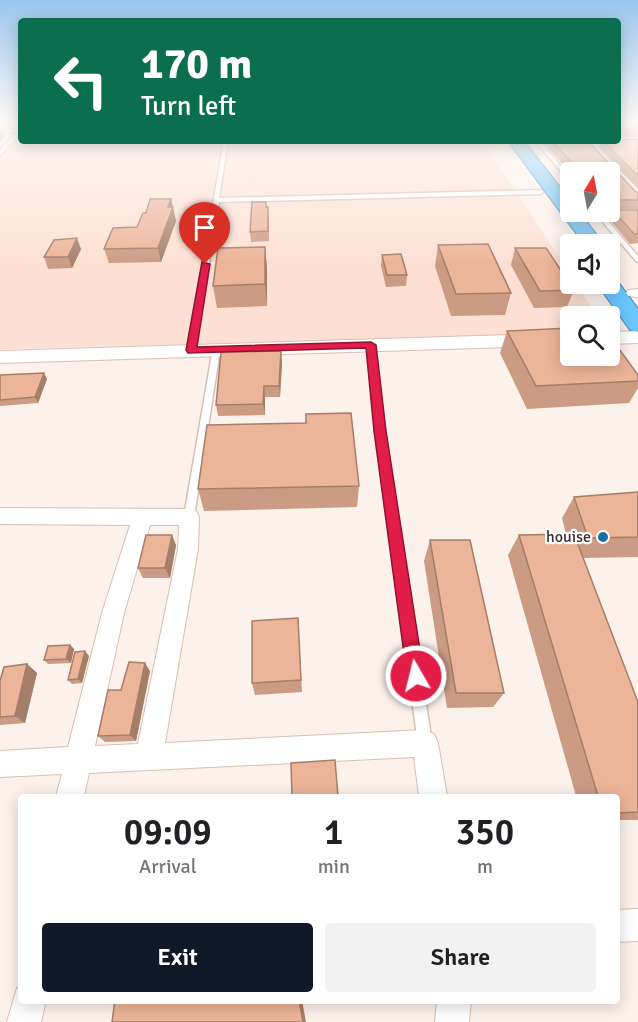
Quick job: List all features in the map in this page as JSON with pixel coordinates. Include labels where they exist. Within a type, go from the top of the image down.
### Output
[{"type":"highway","points":[[535,171],[555,192]]},
{"type":"highway","points":[[539,171],[555,192],[574,234]]},
{"type":"highway","points":[[576,222],[586,234]]},
{"type":"highway","points":[[620,276],[636,296]]},
{"type":"highway","points":[[615,294],[638,325]]},
{"type":"street","points":[[620,214],[638,214]]},
{"type":"street","points":[[620,338],[638,337]]},
{"type":"street","points":[[0,357],[560,339]]},
{"type":"street","points":[[0,516],[189,517],[188,549],[149,756]]},
{"type":"street","points":[[70,794],[113,613],[143,516]]},
{"type":"street","points":[[0,764],[425,743],[432,794]]},
{"type":"street","points":[[620,926],[638,925]]},
{"type":"street","points":[[24,1022],[28,1004]]},
{"type":"street","points":[[452,1022],[454,1004]]},
{"type":"lane","points":[[191,350],[221,171]]},
{"type":"lane","points":[[216,200],[555,192]]},
{"type":"lane","points":[[606,222],[638,260]]},
{"type":"lane","points":[[371,345],[380,431],[425,743]]},
{"type":"lane","points":[[189,517],[216,350]]},
{"type":"shaded area","points":[[0,171],[502,171],[560,259],[560,294],[583,294],[591,306],[560,306],[560,334],[0,349]]},
{"type":"building","points":[[620,175],[638,192],[638,200],[620,200]]},
{"type":"building","points":[[150,199],[171,199],[168,207],[173,207],[158,248],[104,249],[113,228],[137,227],[143,213],[146,213]]},
{"type":"building","points":[[252,202],[266,202],[268,231],[250,232]]},
{"type":"building","points":[[620,210],[638,210],[638,234],[634,234],[620,218]]},
{"type":"building","points":[[77,238],[68,257],[44,257],[54,240]]},
{"type":"building","points":[[488,244],[511,293],[456,294],[438,245]]},
{"type":"building","points":[[265,247],[265,284],[213,286],[218,248]]},
{"type":"building","points":[[515,248],[546,248],[560,269],[560,290],[540,291]]},
{"type":"building","points":[[401,254],[407,275],[387,275],[382,255]]},
{"type":"building","points":[[560,328],[560,366],[620,366],[620,350],[638,375],[638,381],[536,386],[507,331]]},
{"type":"building","points":[[281,351],[279,386],[264,386],[263,404],[216,405],[221,352]]},
{"type":"building","points":[[44,373],[35,397],[0,400],[0,375]]},
{"type":"building","points":[[351,413],[359,486],[198,489],[207,425],[306,423],[306,414]]},
{"type":"building","points":[[638,492],[638,537],[588,538],[574,497]]},
{"type":"building","points":[[574,534],[638,702],[638,812],[620,813],[620,794],[597,794],[519,535]]},
{"type":"building","points":[[146,535],[172,535],[165,568],[138,568]]},
{"type":"building","points":[[430,540],[470,540],[504,693],[456,693]]},
{"type":"building","points":[[298,618],[301,680],[252,683],[252,621]]},
{"type":"building","points":[[70,645],[66,659],[44,660],[48,646]]},
{"type":"building","points":[[85,651],[78,679],[68,680],[75,652]]},
{"type":"building","points":[[129,662],[145,663],[130,735],[98,736],[108,690],[121,690]]},
{"type":"building","points":[[27,664],[15,716],[0,717],[0,681],[4,667]]},
{"type":"building","points":[[335,760],[338,794],[292,794],[291,763]]},
{"type":"building","points":[[114,1004],[300,1004],[303,1022],[112,1022]]},
{"type":"place","name":"houise","points":[[603,537]]},
{"type":"route","points":[[205,264],[191,350],[371,345],[380,431],[416,676]]}]
